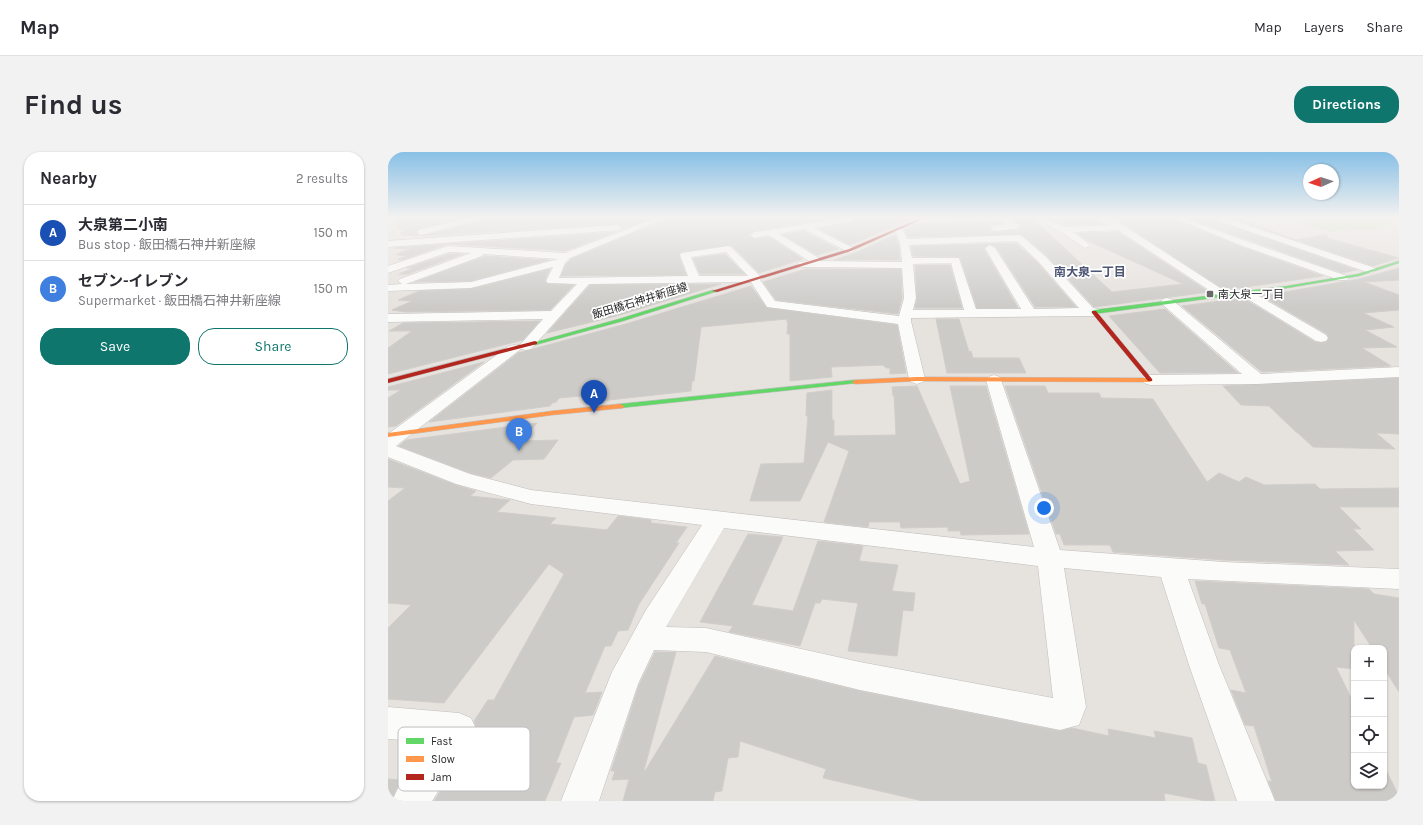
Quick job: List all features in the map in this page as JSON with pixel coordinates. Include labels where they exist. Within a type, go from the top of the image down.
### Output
[{"type":"street","points":[[388,288],[470,285],[563,259],[588,248]]},
{"type":"street","points":[[796,248],[815,260]]},
{"type":"street","name":"飯田橋石神井新座線","points":[[388,381],[520,348],[621,320],[850,250],[880,248]]},
{"type":"street","points":[[803,264],[895,248]]},
{"type":"street","points":[[903,248],[910,298],[906,317],[917,380]]},
{"type":"street","points":[[908,248],[955,260],[971,313]]},
{"type":"street","points":[[990,248],[1030,313]]},
{"type":"street","points":[[1031,248],[1092,312],[1150,380]]},
{"type":"street","points":[[1151,248],[1224,295]]},
{"type":"street","points":[[1260,248],[1343,278]]},
{"type":"street","points":[[1308,248],[1371,270]]},
{"type":"street","points":[[695,279],[685,255],[728,249],[755,279],[770,304],[906,317],[971,313],[1092,312],[1287,288],[1343,278],[1397,264]]},
{"type":"street","points":[[388,270],[446,250],[484,251],[563,259]]},
{"type":"street","points":[[388,288],[484,251]]},
{"type":"street","points":[[563,259],[552,281],[755,279]]},
{"type":"street","points":[[391,441],[520,348],[555,315],[586,281]]},
{"type":"street","points":[[1245,292],[1321,338]]},
{"type":"street","points":[[1167,302],[1257,378]]},
{"type":"street","points":[[388,318],[555,315]]},
{"type":"street","points":[[391,441],[421,430],[552,413],[784,387],[917,380],[1150,380],[1257,378],[1399,372]]},
{"type":"street","points":[[645,638],[706,640],[860,676],[1060,716],[1068,714],[1070,707],[1050,558],[994,380]]},
{"type":"street","points":[[391,441],[463,479],[531,496],[1050,558],[1171,568],[1306,576],[1399,579]]},
{"type":"street","points":[[580,801],[623,682],[656,618],[717,519]]},
{"type":"street","points":[[1171,568],[1204,665],[1256,801]]},
{"type":"street","points":[[388,723],[435,727]]},
{"type":"street","points":[[411,801],[418,791]]},
{"type":"building","points":[[399,248],[435,248],[401,260],[398,259],[408,256],[397,254],[410,249]]},
{"type":"building","points":[[520,248],[572,248],[565,251]]},
{"type":"building","points":[[597,248],[706,248],[681,252],[679,256],[686,275],[561,276],[566,264],[571,259]]},
{"type":"building","points":[[734,248],[786,248],[803,259],[759,273]]},
{"type":"building","points":[[806,248],[838,249],[817,255]]},
{"type":"building","points":[[865,248],[899,248],[900,260],[834,260]]},
{"type":"building","points":[[911,248],[985,248],[1018,308],[977,308],[960,257],[913,256]]},
{"type":"building","points":[[997,248],[1022,248],[1037,262],[1076,307],[1035,307]]},
{"type":"building","points":[[1038,248],[1065,248],[1112,292],[1183,284],[1104,248],[1143,248],[1209,292],[1094,307],[1047,256]]},
{"type":"building","points":[[1161,248],[1245,248],[1323,276],[1225,290]]},
{"type":"building","points":[[1272,248],[1295,248],[1357,270],[1342,273]]},
{"type":"building","points":[[1320,248],[1364,248],[1399,258],[1373,266]]},
{"type":"building","points":[[449,254],[463,254],[408,274],[399,274],[414,268],[407,268]]},
{"type":"building","points":[[725,254],[745,274],[700,274],[693,258]]},
{"type":"building","points":[[483,257],[549,260],[471,281],[415,282]]},
{"type":"building","points":[[915,265],[950,265],[962,308],[915,308],[917,298]]},
{"type":"building","points":[[1399,268],[1399,280],[1364,282],[1399,295],[1399,310],[1363,313],[1394,327],[1365,330],[1397,347],[1362,348],[1391,366],[1262,372],[1182,306],[1243,298],[1315,342],[1321,343],[1326,342],[1329,339],[1327,334],[1262,296],[1359,279]]},
{"type":"building","points":[[550,269],[545,280],[547,284],[574,285],[550,310],[406,312],[392,310],[412,301],[398,300],[419,291],[471,289]]},
{"type":"building","points":[[806,269],[901,269],[902,298],[898,314],[776,300],[763,282]]},
{"type":"building","points":[[721,284],[616,316],[547,333],[590,285]]},
{"type":"building","points":[[751,286],[767,308],[897,325],[906,373],[890,374],[890,368],[886,368],[883,365],[831,367],[832,377],[790,381],[790,334],[787,334],[787,319],[701,327],[694,381],[692,381],[691,391],[600,401],[603,394],[559,398],[550,406],[429,422],[518,353],[626,324]]},
{"type":"building","points":[[1165,309],[1238,373],[1160,373],[1109,316]]},
{"type":"building","points":[[936,319],[959,319],[969,352],[971,351],[973,358],[1019,358],[1026,373],[947,373]]},
{"type":"building","points":[[540,321],[523,340],[388,374],[388,348],[412,331],[389,331],[403,323]]},
{"type":"building","points":[[484,362],[396,426],[388,427],[388,398],[401,390],[388,390],[388,387]]},
{"type":"building","points":[[1399,378],[1399,434],[1376,433],[1395,449],[1313,447],[1269,406],[1241,405],[1223,386]]},
{"type":"building","points":[[917,386],[960,484],[970,481],[950,386],[986,386],[1029,534],[961,535],[960,531],[948,531],[948,527],[901,528],[900,522],[869,522],[868,527],[824,522],[849,451],[828,442],[800,501],[750,501],[761,464],[804,463],[808,416],[806,416],[807,393],[832,390],[832,420],[834,420],[834,436],[896,435],[894,395],[893,396],[892,387]]},
{"type":"building","points":[[1005,386],[1045,386],[1048,393],[1099,393],[1101,398],[1153,399],[1207,482],[1219,473],[1239,482],[1246,477],[1264,485],[1315,484],[1320,489],[1399,488],[1399,507],[1339,507],[1361,529],[1353,529],[1374,550],[1335,551],[1349,565],[1224,560],[1113,552],[1110,545],[1064,545],[1060,534],[1056,534]]},
{"type":"building","points":[[537,423],[522,441],[558,440],[544,459],[513,460],[491,478],[470,473],[399,446],[406,440]]},
{"type":"building","points":[[388,459],[476,491],[470,496],[510,500],[497,512],[556,518],[550,524],[607,530],[618,516],[651,520],[651,523],[687,527],[676,543],[679,543],[639,604],[628,630],[618,631],[611,646],[605,646],[585,693],[602,692],[593,715],[574,717],[556,763],[561,763],[545,801],[434,801],[440,791],[530,791],[530,727],[476,727],[474,721],[488,700],[494,700],[564,574],[549,564],[444,703],[388,699],[388,628],[411,605],[388,603],[388,501],[405,488],[388,487]]},
{"type":"building","points":[[748,534],[783,537],[752,605],[793,611],[818,541],[863,546],[859,561],[898,565],[892,591],[915,593],[913,611],[903,610],[897,656],[848,651],[858,603],[822,599],[820,603],[815,603],[800,646],[729,632],[733,626],[700,622]]},
{"type":"building","points":[[1195,581],[1369,589],[1374,594],[1399,598],[1399,692],[1387,673],[1387,645],[1370,645],[1354,620],[1354,645],[1351,645],[1351,669],[1336,667],[1351,698],[1351,789],[1387,789],[1387,772],[1399,796],[1399,801],[1276,801],[1268,781],[1272,782],[1254,726],[1245,725],[1231,690],[1246,693],[1230,650],[1219,648],[1205,604],[1202,604]]},
{"type":"building","points":[[655,652],[676,652],[644,770],[645,771],[715,656],[860,691],[1060,731],[1072,728],[1109,736],[1108,729],[1156,738],[1154,731],[1192,738],[1198,763],[1206,765],[1215,801],[1206,801],[1164,793],[1165,801],[923,801],[823,778],[826,769],[740,741],[738,757],[728,758],[722,791],[715,792],[713,801],[623,801],[629,779],[612,780],[615,771],[611,771],[639,685]]},
{"type":"building","points":[[388,779],[398,780],[398,786],[391,801],[388,801]]},
{"type":"traffic: fast","points":[[1094,312],[1287,287],[1359,275],[1399,262]]},
{"type":"traffic: fast","points":[[535,343],[621,320],[715,291]]},
{"type":"traffic: fast","points":[[620,406],[855,382]]},
{"type":"traffic: slow","points":[[855,382],[917,379],[1150,380]]},
{"type":"traffic: slow","points":[[388,435],[552,413],[620,406]]},
{"type":"traffic: jam","points":[[715,291],[854,248]]},
{"type":"traffic: jam","points":[[1094,312],[1150,380]]},
{"type":"traffic: jam","points":[[388,381],[535,343]]},
{"type":"place","name":"南大泉一丁目","points":[[1210,294]]},
{"type":"place","name":"大泉第二小南","points":[[594,413]]},
{"type":"place","name":"セブン-イレブン","points":[[519,451]]},
{"type":"district","name":"南大泉一丁目","points":[[1090,272]]}]
